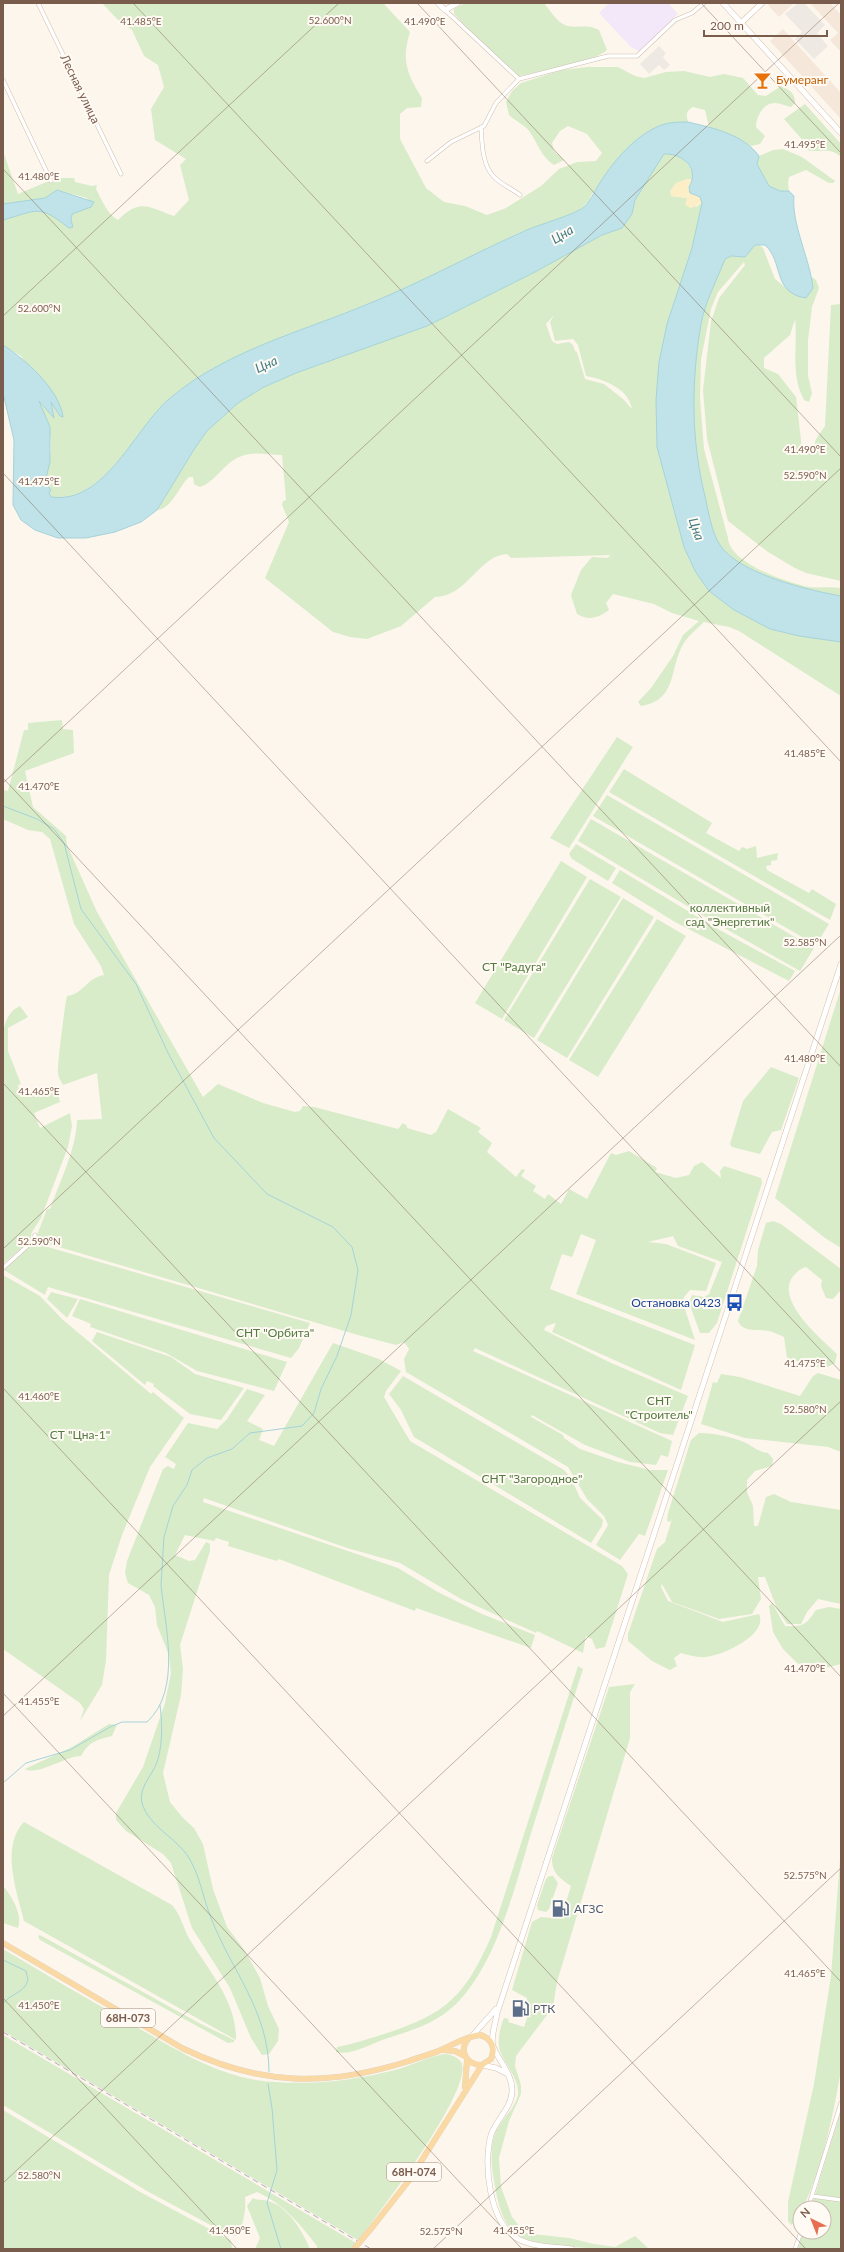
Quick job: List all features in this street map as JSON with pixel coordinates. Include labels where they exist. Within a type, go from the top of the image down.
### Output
[{"type":"main road","points":[[438,3],[445,10],[458,3]]},
{"type":"main road","points":[[723,3],[841,133]]},
{"type":"main road","points":[[741,23],[762,3]]},
{"type":"main road","name":"68Н-073","points":[[441,2050],[455,2051],[476,2065],[482,2065],[493,2055],[493,2044],[499,2005],[841,964]]},
{"type":"main road","name":"68Н-073","points":[[3,1943],[182,2048],[222,2066],[260,2076],[308,2079],[353,2075],[385,2068],[441,2050],[471,2037],[490,2018],[499,2005]]},
{"type":"main road","points":[[466,2058],[464,2046],[471,2037],[485,2036],[493,2044],[512,2086],[512,2094],[494,2128],[489,2147],[489,2177],[493,2203],[506,2228],[517,2238],[534,2244],[572,2249]]},
{"type":"main road","name":"68Н-074","points":[[463,2093],[467,2076],[466,2058]]},
{"type":"main road","points":[[482,2065],[496,2068],[506,2074]]},
{"type":"main road","name":"68Н-074","points":[[354,2249],[410,2179],[482,2065]]},
{"type":"street","name":"Лесная улица","points":[[38,3],[121,174]]},
{"type":"street","points":[[427,161],[451,142],[484,126],[496,103],[519,79],[608,56],[637,56],[674,20],[692,13],[704,3]]},
{"type":"street","points":[[445,10],[519,79]]},
{"type":"street","points":[[3,80],[51,181]]},
{"type":"street","points":[[481,127],[482,143],[489,169],[494,178],[520,195]]},
{"type":"street","points":[[3,1268],[33,1241],[36,1235]]},
{"type":"street","points":[[811,2200],[841,2103]]},
{"type":"street","points":[[812,2196],[841,2200]]},
{"type":"shaded area","points":[[609,3],[668,3],[678,14],[639,51],[631,47],[599,13]]},
{"type":"shaded area","points":[[770,3],[794,3],[779,17],[768,5]]},
{"type":"shaded area","points":[[798,3],[804,3],[825,25],[817,33],[828,46],[814,59],[795,39],[802,32],[785,14]]},
{"type":"shaded area","points":[[810,3],[830,3],[841,15],[841,52],[830,40],[838,33]]},
{"type":"shaded area","points":[[783,29],[841,93],[841,119],[770,41]]},
{"type":"shaded area","points":[[659,46],[666,53],[663,57],[670,65],[664,70],[659,65],[649,74],[640,64]]},
{"type":"green space","points":[[102,3],[383,3],[410,32],[406,51],[407,66],[409,74],[422,98],[421,107],[407,108],[400,114],[400,139],[426,188],[444,202],[465,206],[487,215],[506,208],[541,186],[559,169],[577,162],[596,161],[602,153],[587,134],[568,126],[560,131],[552,143],[554,151],[564,160],[554,165],[550,162],[527,129],[509,115],[506,102],[512,91],[521,83],[562,70],[588,67],[618,67],[635,76],[644,78],[666,72],[684,71],[710,77],[724,74],[743,78],[758,95],[766,96],[781,86],[791,92],[795,103],[791,107],[779,103],[767,105],[761,111],[757,119],[756,127],[765,136],[760,144],[751,146],[729,134],[709,127],[705,110],[693,107],[687,113],[688,122],[666,124],[592,194],[587,203],[581,209],[521,232],[407,288],[310,326],[231,360],[188,384],[168,400],[103,477],[87,489],[70,496],[51,497],[47,484],[47,471],[51,452],[51,439],[47,422],[38,400],[53,417],[51,400],[63,417],[21,356],[3,345],[3,220],[35,210],[71,220],[72,214],[90,207],[87,198],[57,190],[45,198],[3,204],[3,151],[18,194],[56,178],[74,178],[75,182],[92,186],[97,185],[96,189],[105,206],[118,220],[132,209],[144,206],[174,216],[189,200],[180,165],[186,159],[155,140],[151,109],[164,87],[158,65],[144,56],[132,30],[119,21]]},
{"type":"green space","points":[[465,3],[544,3],[560,22],[567,26],[589,27],[599,30],[607,50],[592,58],[566,66],[519,76],[510,74],[454,14],[454,9]]},
{"type":"green space","points":[[805,104],[841,144],[841,157],[836,153],[828,151],[810,151],[805,149],[806,144],[784,119]]},
{"type":"green space","points":[[783,149],[802,157],[835,181],[833,183],[829,183],[806,170],[789,177],[789,191],[780,191],[769,186],[757,164],[759,156],[773,150]]},
{"type":"green space","points":[[674,153],[682,158],[688,164],[693,176],[693,180],[687,179],[671,196],[687,198],[696,207],[702,203],[692,248],[667,324],[656,400],[657,447],[684,547],[695,571],[709,591],[734,610],[770,629],[799,636],[841,642],[841,696],[739,631],[729,627],[704,622],[688,637],[680,649],[668,689],[662,697],[641,706],[638,702],[651,688],[673,656],[683,635],[699,621],[672,613],[654,604],[613,594],[606,603],[609,610],[601,615],[589,618],[577,614],[571,595],[581,570],[592,557],[607,558],[611,555],[511,558],[507,554],[497,556],[488,561],[456,590],[446,595],[435,597],[401,626],[367,639],[350,637],[333,632],[265,578],[289,522],[282,505],[283,501],[286,500],[282,455],[257,453],[242,456],[231,462],[211,480],[200,487],[194,484],[193,477],[189,477],[171,502],[162,509],[157,510],[207,431],[238,403],[262,388],[296,373],[427,326],[535,272],[602,235],[622,228],[632,214],[635,200],[664,154]],"holes":[[[554,315],[550,322],[555,341],[573,339],[578,345],[586,376],[608,382],[615,386],[626,396],[632,409],[623,399],[604,384],[585,379],[577,352],[575,351],[573,345],[569,342],[557,344],[552,341],[546,324]]]},
{"type":"green space","points":[[755,245],[759,245],[763,248],[775,279],[787,289],[812,288],[812,277],[816,280],[819,288],[812,307],[808,340],[808,376],[812,393],[809,402],[804,400],[797,380],[795,360],[795,319],[790,335],[764,358],[764,368],[778,374],[796,397],[802,449],[813,449],[816,439],[825,426],[831,305],[841,304],[841,581],[806,573],[795,568],[768,552],[728,521],[707,439],[703,390],[711,321],[719,298],[745,265],[744,262],[718,292],[711,309],[701,359],[700,398],[704,449],[731,547],[737,555],[758,569],[783,580],[809,587],[841,588],[841,596],[793,585],[758,572],[742,564],[729,555],[720,545],[711,522],[700,475],[695,432],[694,389],[697,346],[705,308],[725,259],[731,256],[736,257]]},
{"type":"green space","name":"CНТ \"Строитель\"","points":[[62,720],[63,729],[73,730],[74,753],[25,771],[33,807],[66,836],[67,845],[97,912],[203,1097],[218,1084],[263,1103],[295,1112],[300,1111],[303,1106],[314,1107],[398,1129],[403,1123],[407,1126],[407,1128],[431,1135],[436,1132],[448,1109],[481,1128],[478,1132],[492,1143],[487,1152],[516,1177],[522,1169],[525,1170],[521,1176],[536,1186],[533,1191],[545,1199],[548,1194],[561,1204],[569,1189],[587,1199],[611,1153],[616,1155],[629,1151],[657,1168],[655,1172],[676,1178],[689,1175],[694,1166],[702,1162],[721,1178],[720,1171],[724,1166],[761,1178],[762,1183],[717,1323],[709,1333],[700,1333],[689,1303],[692,1295],[704,1297],[709,1294],[722,1262],[678,1246],[673,1236],[648,1242],[666,1244],[716,1263],[706,1291],[690,1290],[684,1297],[683,1303],[695,1340],[576,1294],[596,1240],[581,1234],[572,1257],[562,1254],[550,1289],[695,1345],[681,1390],[552,1332],[556,1323],[546,1326],[544,1330],[609,1362],[688,1396],[673,1435],[660,1433],[475,1348],[473,1351],[672,1441],[668,1457],[661,1455],[656,1465],[630,1462],[585,1445],[532,1415],[531,1417],[563,1435],[564,1438],[580,1449],[618,1462],[650,1470],[668,1470],[645,1536],[639,1534],[620,1560],[596,1545],[608,1525],[604,1516],[587,1499],[568,1467],[406,1372],[404,1359],[409,1349],[404,1342],[396,1345],[358,1335],[35,1240],[47,1209],[50,1209],[71,1154],[77,1120],[102,1119],[97,1073],[63,1085],[58,1076],[58,1068],[67,996],[73,995],[93,979],[104,975],[101,966],[74,924],[50,839],[42,832],[28,830],[3,819],[3,790],[8,791],[24,730],[28,730],[28,723]]},
{"type":"green space","points":[[617,737],[633,747],[569,848],[550,838]]},
{"type":"green space","name":"коллективный сад \"Энергетик\"","points":[[624,769],[712,823],[706,833],[739,851],[742,847],[747,849],[756,846],[757,858],[778,853],[777,860],[771,861],[771,865],[766,866],[767,870],[809,893],[812,889],[836,904],[830,920],[609,792]]},
{"type":"green space","name":"коллективный сад \"Энергетик\"","points":[[607,795],[829,924],[816,945],[593,816]]},
{"type":"green space","name":"коллективный сад \"Энергетик\"","points":[[591,819],[814,948],[800,971],[719,925],[578,841]]},
{"type":"green space","points":[[576,844],[616,868],[608,881],[572,859],[569,854]]},
{"type":"green space","name":"СТ \"Радуга\"","points":[[561,861],[587,877],[502,1019],[475,1003]]},
{"type":"green space","name":"коллективный сад \"Энергетик\"","points":[[620,870],[716,928],[795,971],[789,981],[675,922],[612,883]]},
{"type":"green space","points":[[590,879],[621,897],[534,1038],[504,1020]]},
{"type":"green space","points":[[623,898],[654,917],[567,1058],[537,1040]]},
{"type":"green space","points":[[657,919],[686,936],[598,1077],[569,1060]]},
{"type":"green space","points":[[841,988],[841,1248],[825,1238],[775,1198]]},
{"type":"green space","points":[[20,1006],[28,1017],[8,1028],[8,1051],[21,1084],[18,1085],[20,1096],[56,1087],[60,1102],[34,1113],[40,1128],[70,1113],[72,1126],[68,1147],[41,1218],[32,1232],[30,1241],[3,1264],[3,1033],[8,1017],[16,1008]]},
{"type":"green space","points":[[771,1067],[799,1078],[781,1130],[772,1132],[760,1154],[732,1147],[730,1144],[743,1101]]},
{"type":"green space","points":[[773,1221],[781,1224],[841,1269],[841,1290],[833,1299],[826,1298],[821,1286],[822,1280],[806,1267],[799,1270],[794,1275],[789,1285],[790,1295],[794,1307],[811,1329],[837,1354],[835,1363],[824,1369],[787,1358],[784,1337],[769,1331],[747,1329],[740,1325],[738,1321],[757,1266],[758,1250],[766,1223]]},
{"type":"green space","name":"CНТ \"Орбита\"","points":[[34,1243],[310,1323],[299,1348],[291,1358],[48,1287],[45,1295],[4,1270]]},
{"type":"green space","name":"СТ \"Цна-1\"","points":[[3,1275],[40,1296],[62,1319],[151,1394],[153,1392],[184,1418],[150,1467],[122,1535],[109,1575],[106,1660],[102,1685],[80,1721],[84,1709],[80,1703],[3,1649]]},
{"type":"green space","points":[[51,1292],[78,1299],[67,1318],[47,1299]]},
{"type":"green space","name":"CНТ \"Орбита\"","points":[[80,1299],[287,1362],[274,1391],[197,1371],[166,1353],[90,1327],[91,1324],[72,1316]]},
{"type":"green space","points":[[97,1332],[171,1357],[195,1374],[244,1388],[221,1420],[190,1414],[153,1386],[154,1384],[147,1381],[145,1385],[92,1341]]},
{"type":"green space","points":[[333,1343],[379,1359],[401,1371],[386,1391],[384,1397],[410,1441],[622,1566],[628,1574],[605,1647],[596,1649],[592,1639],[586,1636],[583,1653],[537,1631],[536,1633],[461,1599],[400,1563],[347,1548],[204,1498],[203,1502],[398,1568],[436,1591],[482,1614],[535,1635],[531,1648],[416,1608],[415,1611],[279,1559],[277,1561],[228,1546],[229,1542],[216,1538],[214,1541],[185,1535],[175,1555],[189,1561],[195,1560],[206,1542],[210,1544],[210,1551],[180,1645],[183,1669],[181,1695],[163,1773],[170,1802],[183,1818],[194,1828],[203,1844],[213,1889],[227,1927],[245,1951],[260,1978],[268,2006],[279,2029],[278,2041],[269,2054],[262,2055],[251,2038],[230,1988],[192,1928],[171,1863],[163,1854],[126,1831],[116,1820],[116,1813],[143,1767],[165,1703],[171,1673],[169,1655],[157,1625],[155,1607],[149,1595],[128,1583],[125,1573],[127,1561],[163,1469],[168,1466],[174,1469],[176,1464],[165,1457],[188,1423],[217,1429],[227,1419],[247,1389],[265,1395],[247,1421],[263,1429],[259,1440],[274,1446]]},
{"type":"green space","points":[[818,1373],[841,1380],[841,1452],[828,1447],[745,1438],[701,1424],[713,1382],[717,1383],[721,1374],[740,1377],[800,1396],[813,1376]]},
{"type":"green space","name":"СНТ \"Загородное\"","points":[[403,1376],[564,1470],[571,1478],[580,1498],[603,1520],[602,1526],[591,1543],[414,1437],[401,1410],[389,1394]]},
{"type":"green space","points":[[699,1433],[729,1437],[741,1441],[768,1453],[773,1459],[772,1466],[755,1471],[747,1480],[747,1492],[753,1506],[754,1526],[758,1526],[766,1497],[774,1494],[791,1502],[841,1510],[841,1604],[818,1599],[807,1612],[801,1624],[787,1624],[777,1609],[765,1577],[758,1577],[761,1599],[752,1614],[719,1619],[672,1602],[662,1584],[661,1587],[668,1601],[723,1622],[759,1614],[760,1622],[751,1637],[742,1643],[713,1656],[697,1657],[681,1653],[674,1658],[677,1666],[670,1670],[652,1661],[628,1641],[628,1634],[657,1549],[665,1542],[672,1519],[670,1522],[667,1521],[668,1513],[691,1440]]},
{"type":"green space","points":[[772,1603],[785,1626],[804,1624],[816,1610],[829,1607],[841,1609],[841,1664],[817,1670],[797,1663],[783,1649],[773,1632],[769,1606]]},
{"type":"green space","points":[[578,1666],[583,1669],[503,1923],[482,1968],[470,1988],[447,2012],[431,2022],[354,2051],[342,2053],[336,2052],[337,2047],[356,2043],[387,2033],[425,2018],[440,2009],[452,1999],[463,1988],[472,1974],[491,1937]]},
{"type":"green space","points":[[635,1684],[630,1692],[630,1738],[557,1982],[553,2007],[516,2056],[515,2066],[521,2085],[521,2094],[509,2121],[499,2158],[501,2187],[512,2217],[524,2232],[569,2238],[615,2247],[635,2236],[649,2249],[559,2246],[525,2239],[514,2233],[507,2224],[499,2205],[492,2169],[493,2141],[498,2129],[516,2101],[518,2089],[515,2078],[500,2051],[499,2034],[504,2018],[509,2019],[508,2022],[524,2027],[531,2007],[526,2004],[527,1998],[512,1990],[532,1922],[541,1917],[552,1918],[563,1912],[571,1886],[557,1875],[553,1867],[552,1858],[609,1687]]},
{"type":"green space","points":[[109,1724],[117,1725],[112,1736],[102,1738],[90,1744],[81,1756],[37,1770],[25,1769],[72,1747]]},
{"type":"green space","points":[[24,1822],[172,1905],[178,1913],[190,1940],[213,1975],[227,2000],[235,2026],[236,2040],[24,1921],[12,1870],[12,1857],[13,1844],[17,1832]]},
{"type":"green space","points":[[841,1847],[841,2070],[831,2123],[822,2158],[806,2200],[792,2200],[791,2225],[788,2221],[788,2202],[814,2084],[831,1976]]},
{"type":"green space","points":[[549,1876],[553,1876],[558,1883],[549,1909],[546,1912],[538,1910],[537,1905],[546,1879]]},
{"type":"green space","points":[[3,1886],[16,1906],[19,1917],[18,1928],[3,1923]]},
{"type":"green space","points":[[40,1935],[199,2023],[234,2040],[234,2042],[228,2043],[40,1940],[38,1936]]},
{"type":"green space","points":[[3,1949],[177,2050],[196,2060],[235,2075],[255,2080],[291,2083],[336,2081],[365,2077],[395,2070],[446,2054],[454,2056],[461,2062],[462,2076],[454,2097],[440,2123],[403,2180],[358,2240],[3,2031]]},
{"type":"green space","points":[[3,2035],[356,2243],[351,2249],[317,2249],[317,2246],[304,2229],[283,2208],[257,2192],[245,2197],[244,2218],[238,2233],[235,2236],[229,2235],[147,2191],[3,2105]]},
{"type":"green space","points":[[3,2110],[142,2193],[230,2240],[233,2249],[3,2249]]},
{"type":"green space","points":[[841,2110],[841,2249],[798,2249],[801,2240],[832,2240],[832,2200],[813,2200]]},
{"type":"green space","points":[[253,2198],[268,2201],[282,2208],[294,2220],[310,2249],[255,2249],[260,2238],[247,2206]]},
{"type":"sand","points":[[687,179],[693,180],[689,187],[695,196],[700,197],[702,203],[691,208],[685,205],[687,198],[671,196],[670,191],[676,183]]},
{"type":"water","name":"Цна","points":[[674,122],[688,122],[727,133],[745,142],[759,156],[757,164],[769,186],[780,191],[789,191],[794,196],[795,218],[813,288],[806,298],[795,295],[788,290],[783,284],[771,252],[765,245],[755,245],[745,257],[731,256],[725,259],[705,308],[701,324],[695,367],[694,411],[697,454],[709,515],[720,545],[729,555],[742,564],[775,579],[793,585],[841,596],[841,642],[799,636],[770,629],[734,610],[709,591],[695,571],[684,547],[657,447],[656,400],[659,362],[667,324],[692,248],[702,203],[700,197],[690,193],[689,187],[692,180],[692,174],[688,163],[671,154],[664,154],[635,200],[632,214],[622,228],[602,235],[535,272],[427,326],[296,373],[262,388],[238,403],[207,431],[157,510],[141,522],[115,532],[86,538],[58,538],[35,530],[21,520],[13,505],[14,440],[3,393],[3,345],[21,358],[40,376],[55,396],[60,407],[63,417],[60,416],[51,402],[54,418],[39,401],[50,427],[50,462],[45,482],[51,490],[49,493],[51,497],[70,496],[87,489],[103,477],[118,462],[156,412],[169,399],[191,382],[214,368],[264,344],[387,296],[520,233],[563,217],[584,207],[615,162],[638,139],[656,127]]},
{"type":"water","points":[[57,190],[94,202],[91,207],[72,214],[71,220],[73,227],[69,228],[51,215],[38,211],[3,220],[3,204],[45,198]]},
{"type":"waterway","points":[[3,806],[37,819],[54,829],[64,843],[81,909],[136,984],[168,1053],[214,1138],[267,1194],[333,1227],[352,1247],[358,1270],[351,1315],[337,1356],[321,1389],[314,1413],[302,1426],[250,1433],[232,1449],[207,1458],[192,1470],[187,1485],[173,1506],[164,1537],[161,1585],[168,1638],[168,1675],[165,1693],[158,1709],[147,1722],[122,1722],[110,1727],[70,1750],[26,1763],[3,1783]]},
{"type":"waterway","points":[[160,1705],[162,1732],[160,1752],[156,1765],[142,1791],[142,1803],[150,1819],[184,1851],[193,1865],[211,1918],[248,1992],[263,2030],[269,2072]]},
{"type":"waterway","points":[[3,1960],[26,1971],[28,1980],[26,1985],[20,1991],[6,2000],[3,2004]]},
{"type":"waterway","points":[[268,2084],[272,2108],[277,2170],[267,2203],[281,2249]]},
{"type":"railway","points":[[3,2032],[371,2249]]},
{"type":"place","name":"Бумеранг","points":[[763,80]]},
{"type":"place","name":"Остановка 0423","points":[[734,1303]]},
{"type":"place","name":"АГЗС","points":[[561,1909]]},
{"type":"place","name":"РТК","points":[[520,2009]]}]
